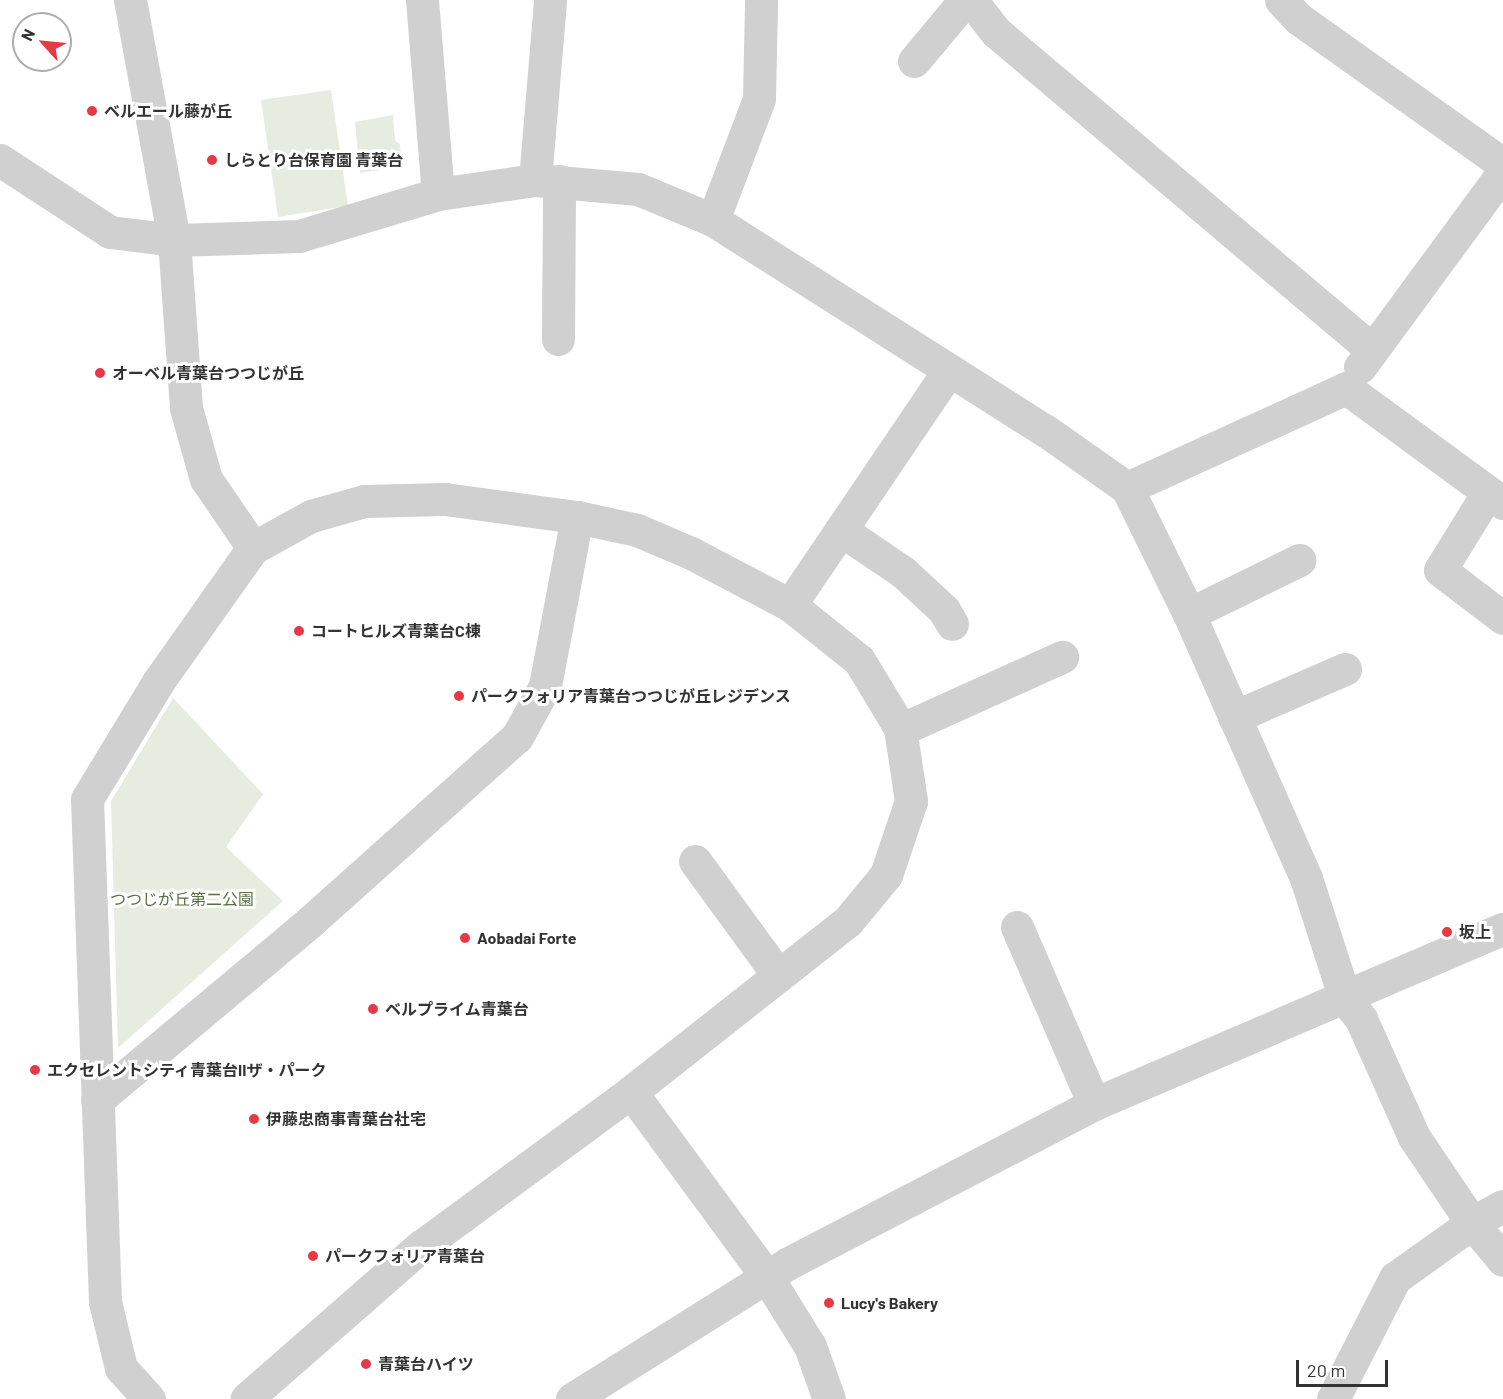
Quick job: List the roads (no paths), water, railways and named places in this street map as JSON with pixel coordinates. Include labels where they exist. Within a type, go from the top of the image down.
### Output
[{"type":"street","points":[[130,0],[174,240],[186,408],[206,479],[254,548]]},
{"type":"street","points":[[422,0],[438,194]]},
{"type":"street","points":[[550,0],[547,181],[558,339]]},
{"type":"street","points":[[712,220],[759,99],[761,0]]},
{"type":"street","points":[[914,61],[965,0]]},
{"type":"street","points":[[971,0],[996,32],[1371,349]]},
{"type":"street","points":[[1281,0],[1299,19],[1503,164]]},
{"type":"street","points":[[0,160],[110,232],[174,240],[299,236],[438,194],[547,181],[638,189],[712,220],[1046,431],[1127,488],[1189,614],[1306,878],[1345,999],[1361,1018],[1414,1137],[1472,1223],[1503,1260]]},
{"type":"street","points":[[1127,488],[1346,388],[1371,349],[1503,172]]},
{"type":"street","points":[[790,605],[949,370]]},
{"type":"street","points":[[1346,388],[1495,498],[1440,570],[1503,618]]},
{"type":"street","points":[[150,1399],[121,1368],[105,1302],[87,799],[158,682],[254,548],[311,516],[364,501],[445,499],[578,517],[637,530],[691,553],[790,605],[859,660],[900,730],[910,801],[886,875],[848,921],[631,1092],[421,1246],[246,1399]]},
{"type":"street","points":[[98,1100],[312,920],[517,737],[545,686],[578,517]]},
{"type":"street","points":[[841,530],[903,572],[944,610],[952,624]]},
{"type":"street","points":[[1189,614],[1299,560]]},
{"type":"street","points":[[900,730],[1062,657]]},
{"type":"street","points":[[1234,717],[1345,669]]},
{"type":"street","points":[[695,861],[779,976]]},
{"type":"street","points":[[1017,927],[1094,1104]]},
{"type":"street","points":[[572,1399],[766,1277],[1094,1104],[1345,999],[1503,928]]},
{"type":"street","points":[[631,1092],[766,1277],[810,1346],[829,1399]]},
{"type":"street","points":[[1333,1399],[1395,1278],[1472,1223],[1503,1206]]},
{"type":"place","name":"ベルエール藤が丘","points":[[92,111]]},
{"type":"place","name":"しらとり台保育園 青葉台","points":[[212,160]]},
{"type":"place","name":"オーベル青葉台つつじが丘","points":[[100,373]]},
{"type":"place","name":"コートヒルズ青葉台C棟","points":[[299,631]]},
{"type":"place","name":"パークフォリア青葉台つつじが丘レジデンス","points":[[459,696]]},
{"type":"place","name":"坂上","points":[[1447,932]]},
{"type":"place","name":"Aobadai Forte","points":[[465,938]]},
{"type":"place","name":"ベルプライム青葉台","points":[[373,1009]]},
{"type":"place","name":"エクセレントシティ青葉台IIザ・パーク","points":[[35,1070]]},
{"type":"place","name":"伊藤忠商事青葉台社宅","points":[[254,1119]]},
{"type":"place","name":"パークフォリア青葉台","points":[[313,1256]]},
{"type":"place","name":"Lucy's Bakery","points":[[829,1303]]},
{"type":"place","name":"青葉台ハイツ","points":[[366,1364]]},
{"type":"park label","name":"つつじが丘第二公園","points":[[182,899]]}]
